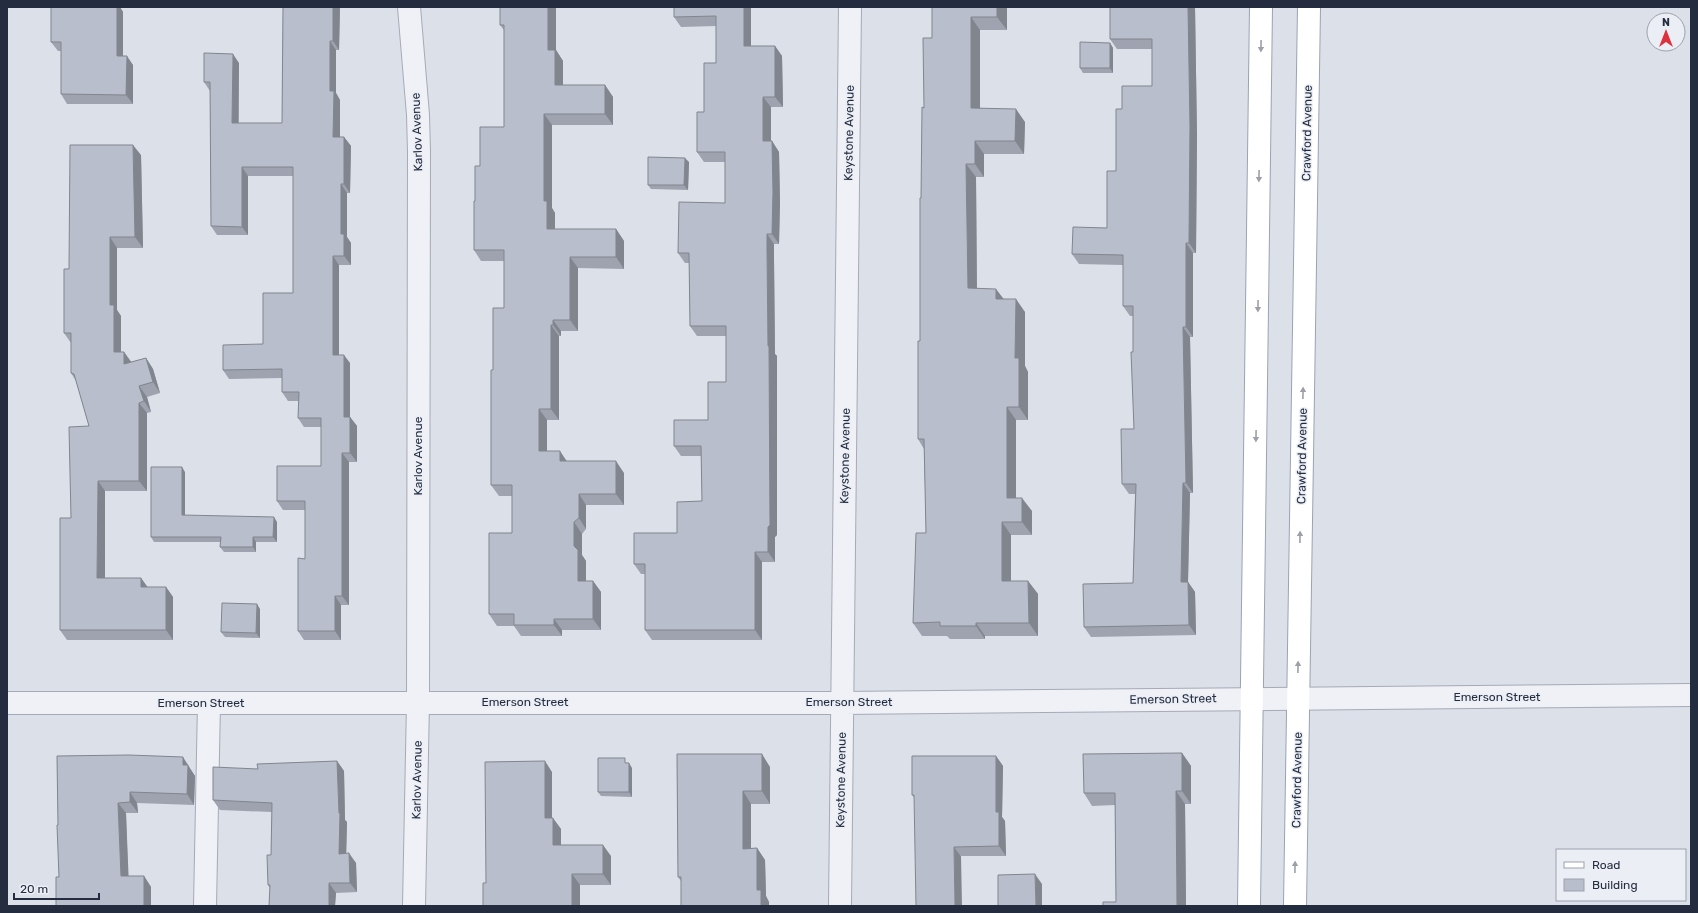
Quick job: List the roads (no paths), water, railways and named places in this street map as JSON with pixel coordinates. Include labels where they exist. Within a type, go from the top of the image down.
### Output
[{"type":"main road","points":[[1249,906],[1253,699],[1261,7]]},
{"type":"main road","name":"Crawford Avenue","points":[[1295,906],[1309,7]]},
{"type":"street","name":"Karlov Avenue","points":[[409,7],[418,115],[418,702],[414,906]]},
{"type":"street","name":"Keystone Avenue","points":[[840,906],[850,7]]},
{"type":"street","name":"Emerson Street","points":[[7,703],[842,702],[1691,695]]},
{"type":"street","points":[[205,906],[209,702]]}]
